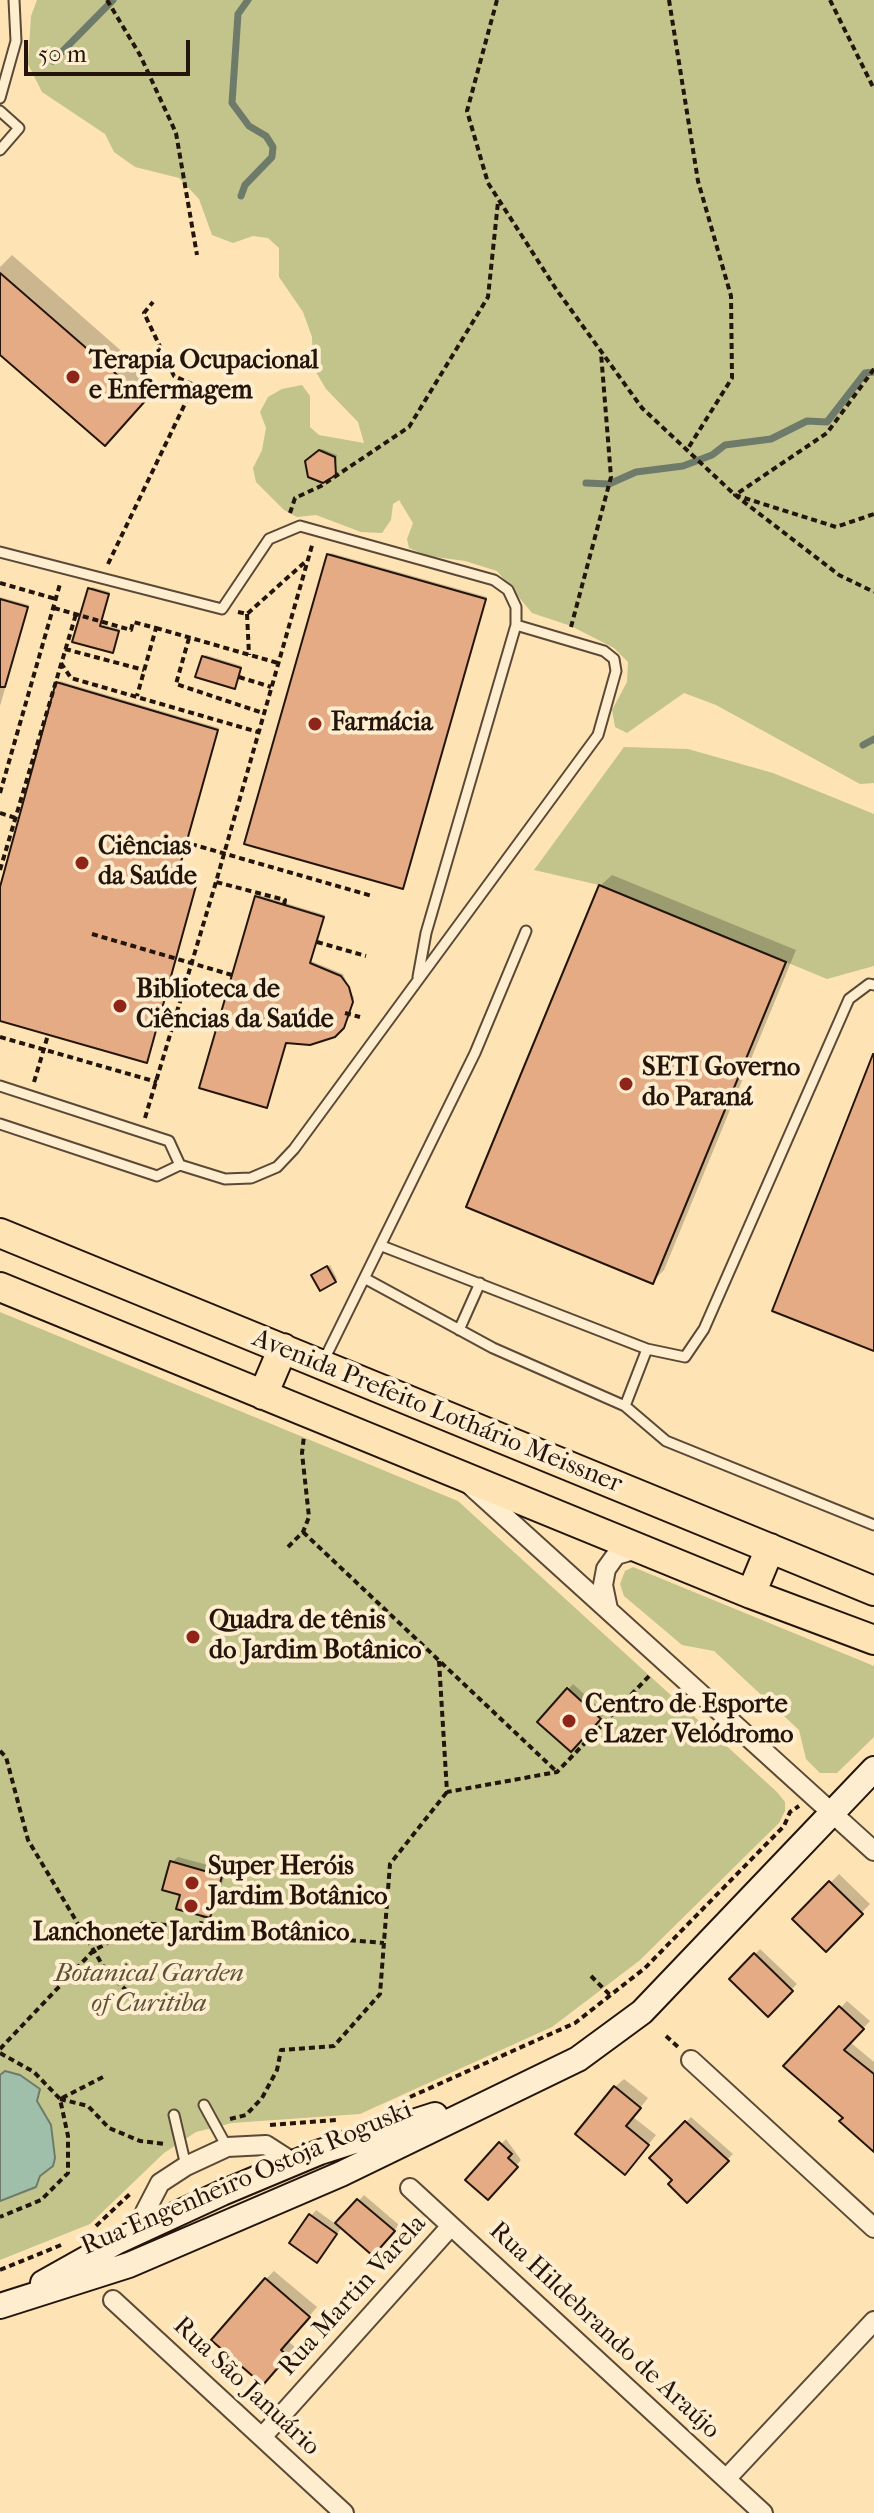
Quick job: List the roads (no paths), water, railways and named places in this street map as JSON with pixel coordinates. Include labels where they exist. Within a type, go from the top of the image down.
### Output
[{"type":"main road","name":"Avenida Prefeito Lothário Meissner","points":[[0,1233],[874,1591]]},
{"type":"main road","name":"Avenida Prefeito Lothário Meissner","points":[[0,1287],[751,1594],[874,1640]]},
{"type":"main road","points":[[263,1395],[283,1348]]},
{"type":"main road","points":[[751,1594],[770,1548]]},
{"type":"main road","name":"Rua Engenheiro Ostoja Roguski","points":[[3,2305],[111,2272],[367,2163],[578,2059],[623,2028],[834,1814],[874,1769]]},
{"type":"main road","name":"Rua Engenheiro Ostoja Roguski","points":[[834,1814],[874,1781]]},
{"type":"main road","name":"Rua Engenheiro Ostoja Roguski","points":[[3,2305],[145,2228],[294,2163],[505,2093]]},
{"type":"main road","points":[[284,2198],[296,2174],[294,2163]]},
{"type":"main road","points":[[145,2228],[158,2245],[167,2248]]},
{"type":"street","points":[[457,1474],[874,1851]]},
{"type":"street","points":[[608,1609],[603,1585],[606,1569],[616,1555],[641,1549]]},
{"type":"street","points":[[691,2060],[874,2228]]},
{"type":"street","name":"Rua Engenheiro Ostoja Roguski","points":[[145,2228],[145,2212],[160,2183],[228,2138],[266,2145],[294,2163]]},
{"type":"street","name":"Rua Hildebrando de Araújo","points":[[410,2188],[763,2513]]},
{"type":"street","name":"Rua Martin Varela","points":[[262,2437],[451,2226]]},
{"type":"street","name":"Rua São Januário","points":[[113,2300],[344,2513]]},
{"type":"street","points":[[726,2479],[874,2321]]},
{"type":"lane","points":[[0,98],[16,41],[14,0]]},
{"type":"lane","points":[[0,111],[19,128],[0,150]]},
{"type":"lane","points":[[0,552],[222,609],[269,539],[300,526],[494,580],[508,590],[516,607],[516,625],[426,933],[417,981]]},
{"type":"lane","points":[[0,1124],[157,1176],[180,1165],[225,1179],[251,1178],[277,1167],[598,735],[616,671],[614,659],[604,651],[516,625]]},
{"type":"lane","points":[[322,1365],[475,1053],[526,931]]},
{"type":"lane","points":[[382,1246],[647,1349],[685,1357],[704,1329],[849,999],[869,984],[874,985]]},
{"type":"lane","points":[[0,1086],[169,1141],[180,1165]]},
{"type":"lane","points":[[366,1279],[459,1330],[625,1406],[666,1441],[874,1525]]},
{"type":"lane","points":[[459,1330],[480,1283]]},
{"type":"lane","points":[[625,1406],[647,1349]]},
{"type":"lane","points":[[204,2105],[228,2138]]},
{"type":"lane","points":[[174,2115],[186,2166]]},
{"type":"waterway","points":[[53,61],[113,0]]},
{"type":"waterway","points":[[241,196],[245,185],[272,157],[273,147],[266,136],[249,126],[232,103],[238,14],[248,0]]},
{"type":"waterway","points":[[586,483],[609,484],[636,472],[683,466],[712,455],[725,445],[771,439],[807,421],[827,422],[865,373],[874,372]]},
{"type":"waterway","points":[[863,745],[874,739]]},
{"type":"place","name":"Terapia Ocupacional e Enfermagem","points":[[73,377]]},
{"type":"place","name":"Farmácia","points":[[315,724]]},
{"type":"place","name":"Ciências da Saúde","points":[[82,863]]},
{"type":"place","name":"Biblioteca de Ciências da Saúde","points":[[120,1006]]},
{"type":"place","name":"SETI Governo do Paraná","points":[[626,1084]]},
{"type":"place","name":"Quadra de tênis do Jardim Botânico","points":[[193,1637]]},
{"type":"place","name":"Centro de Esporte e Lazer Velódromo","points":[[569,1721]]},
{"type":"place","name":"Super Heróis Jardim Botânico","points":[[192,1883]]},
{"type":"place","name":"Lanchonete Jardim Botânico","points":[[191,1906]]},
{"type":"park label","name":"Botanical Garden of Curitiba","points":[[149,1990]]}]
